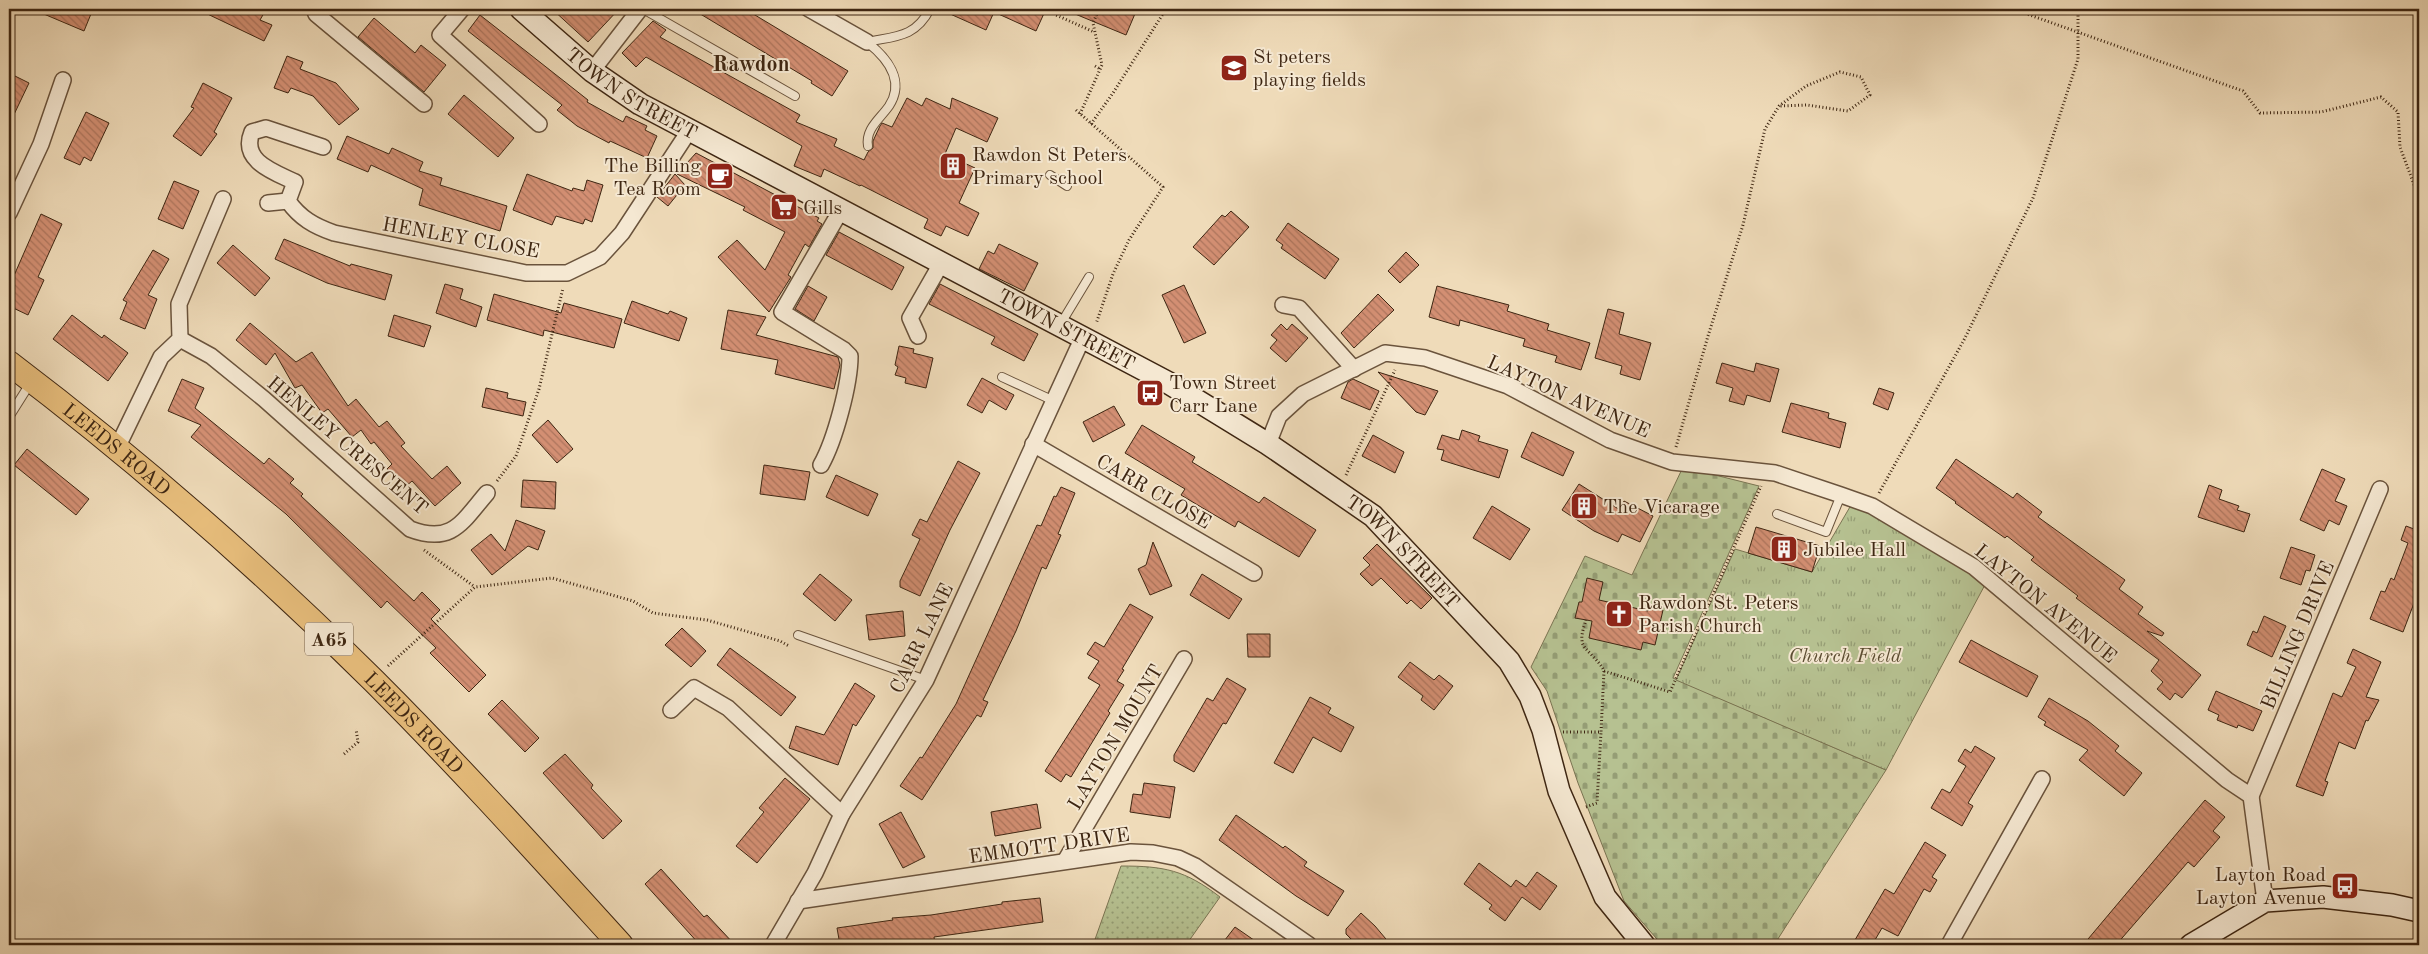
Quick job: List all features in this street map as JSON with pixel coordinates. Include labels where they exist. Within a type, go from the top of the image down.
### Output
[{"type":"main road","name":"LEEDS ROAD","points":[[9,362],[117,448],[265,577],[372,679],[621,945]]},
{"type":"street","points":[[314,9],[316,14],[424,104]]},
{"type":"street","points":[[462,9],[440,35],[539,124]]},
{"type":"street","name":"TOWN STREET","points":[[521,9],[592,71],[640,104],[1167,382],[1268,444],[1373,516],[1509,662],[1530,696],[1543,730],[1559,791],[1605,897],[1644,945]]},
{"type":"street","points":[[592,71],[641,9]]},
{"type":"street","points":[[809,9],[867,42]]},
{"type":"street","points":[[9,213],[40,144],[63,80]]},
{"type":"street","points":[[268,203],[288,201],[295,182],[264,166],[252,155],[249,139],[252,132],[266,128],[323,147]]},
{"type":"street","name":"HENLEY CLOSE","points":[[288,201],[307,221],[334,233],[526,273],[567,273],[600,257],[622,233],[689,131]]},
{"type":"street","points":[[117,448],[161,357],[180,339],[179,304],[222,199]]},
{"type":"street","points":[[821,465],[828,451],[850,371],[850,356],[844,350],[782,312],[841,210]]},
{"type":"street","points":[[918,336],[910,318],[942,262]]},
{"type":"street","points":[[1283,305],[1299,308],[1354,368]]},
{"type":"street","name":"HENLEY CRESCENT","points":[[180,339],[211,356],[257,393],[410,529],[434,535],[456,529],[487,493]]},
{"type":"street","name":"CARR LANE","points":[[773,945],[815,873],[842,814],[926,680],[1054,401],[1087,339]]},
{"type":"street","name":"LAYTON AVENUE","points":[[1268,444],[1279,416],[1303,394],[1385,353],[1425,358],[1508,386],[1610,440],[1672,462],[1767,472],[1872,506],[1974,566],[2227,780],[2252,796]]},
{"type":"street","name":"CARR CLOSE","points":[[1034,444],[1254,573]]},
{"type":"street","name":"BILLING DRIVE","points":[[2252,796],[2380,489]]},
{"type":"street","name":"LAYTON MOUNT","points":[[1065,861],[1184,659]]},
{"type":"street","points":[[671,710],[694,688],[728,708],[842,814]]},
{"type":"street","points":[[1949,945],[2042,779]]},
{"type":"street","points":[[2252,796],[2265,901]]},
{"type":"street","name":"EMMOTT DRIVE","points":[[798,901],[1131,852],[1153,853],[1178,858],[1196,866],[1309,945]]},
{"type":"street","points":[[2191,945],[2265,901],[2323,897],[2392,905],[2419,911]]},
{"type":"lane","points":[[641,9],[795,96]]},
{"type":"lane","points":[[867,42],[910,34],[930,9]]},
{"type":"lane","points":[[867,42],[889,63],[895,80],[889,105],[874,122],[868,136],[868,146]]},
{"type":"lane","points":[[1050,175],[1067,186]]},
{"type":"lane","points":[[1060,325],[1089,277]]},
{"type":"lane","points":[[1002,377],[1054,401]]},
{"type":"lane","points":[[9,417],[32,380]]},
{"type":"lane","points":[[1777,514],[1826,532],[1841,495]]},
{"type":"lane","points":[[798,635],[926,680]]},
{"type":"path","points":[[1059,9],[1056,15],[1095,32]]},
{"type":"path","points":[[1080,114],[1102,65],[1093,23],[1098,9]]},
{"type":"path","points":[[1091,124],[1113,94],[1166,9]]},
{"type":"path","points":[[2019,9],[2027,14],[2243,91],[2260,113],[2321,112],[2381,97],[2398,112],[2400,147],[2419,198]]},
{"type":"path","points":[[2024,9],[2027,14]]},
{"type":"path","points":[[1872,506],[1966,338],[2033,198],[2078,60],[2078,9]]},
{"type":"path","points":[[1095,66],[1100,69]]},
{"type":"path","points":[[1672,462],[1708,336],[1743,225],[1765,129],[1779,106],[1806,86],[1840,72],[1861,77],[1870,95],[1848,111],[1807,105],[1779,106]]},
{"type":"path","points":[[1076,110],[1163,187],[1129,240],[1087,339]]},
{"type":"path","points":[[487,493],[516,456],[539,389],[562,292]]},
{"type":"path","points":[[1338,492],[1402,356]]},
{"type":"path","points":[[1604,671],[1670,692],[1767,472]]},
{"type":"path","points":[[417,531],[421,548],[475,587]]},
{"type":"path","points":[[372,679],[442,619],[475,587],[552,578],[633,601],[653,613],[707,620],[780,640],[790,646],[798,647]]},
{"type":"path","points":[[1569,814],[1597,803],[1604,671],[1600,662],[1583,647],[1582,641],[1586,620]]},
{"type":"path","points":[[344,754],[358,742],[356,729]]},
{"type":"path","points":[[1570,733],[1601,732]]},
{"type":"green space","points":[[1683,467],[1759,486],[1673,678],[1886,770],[1774,945],[1662,945],[1624,901],[1578,783],[1547,691],[1531,667],[1585,556],[1632,575]]},
{"type":"green space","name":"Church Field","points":[[1854,500],[1987,581],[1886,770],[1676,680],[1735,549],[1812,572]]},
{"type":"green space","points":[[1121,866],[1150,867],[1174,871],[1196,881],[1220,897],[1186,945],[1093,945]]},
{"type":"building","points":[[32,9],[93,9],[84,31]]},
{"type":"building","points":[[197,9],[255,9],[264,13],[260,20],[272,25],[264,41]]},
{"type":"building","points":[[552,9],[619,9],[588,42]]},
{"type":"building","points":[[692,9],[745,9],[848,71],[832,96],[811,83],[812,81]]},
{"type":"building","points":[[939,9],[1046,9],[1036,31],[994,12],[986,30]]},
{"type":"building","points":[[1063,9],[1137,9],[1126,35]]},
{"type":"building","points":[[480,15],[588,100],[587,102],[623,122],[626,116],[647,126],[645,130],[657,136],[647,158],[610,141],[609,143],[577,126],[557,110],[562,105],[468,31]]},
{"type":"building","points":[[374,18],[415,53],[421,45],[446,65],[424,92],[358,37]]},
{"type":"building","points":[[653,21],[666,30],[660,37],[800,115],[796,122],[837,139],[834,146],[864,160],[868,152],[873,148],[873,141],[882,123],[892,127],[907,98],[922,106],[926,98],[950,109],[952,98],[998,118],[987,142],[956,128],[945,154],[975,168],[959,203],[979,213],[968,236],[946,226],[941,236],[924,228],[928,219],[861,185],[824,169],[821,177],[794,166],[802,146],[646,57],[636,67],[622,53]]},
{"type":"building","points":[[287,56],[303,62],[300,69],[336,83],[359,109],[339,125],[313,96],[291,88],[288,93],[274,88]]},
{"type":"building","points":[[9,73],[29,83],[9,125]]},
{"type":"building","points":[[203,83],[232,98],[214,132],[217,134],[201,156],[173,136],[194,108],[191,107]]},
{"type":"building","points":[[464,95],[514,138],[498,157],[448,114]]},
{"type":"building","points":[[86,112],[109,123],[91,161],[84,157],[80,165],[64,158]]},
{"type":"building","points":[[347,136],[389,154],[392,148],[423,162],[419,171],[442,178],[440,185],[507,206],[500,231],[419,205],[423,189],[371,165],[368,172],[337,159]]},
{"type":"building","points":[[696,153],[819,218],[817,221],[822,224],[809,247],[805,244],[788,275],[791,277],[769,312],[718,257],[737,240],[765,270],[785,232],[743,210],[745,207],[677,174]]},
{"type":"building","points":[[527,174],[572,191],[573,188],[584,191],[587,180],[603,185],[592,222],[585,219],[583,224],[556,216],[552,225],[513,210]]},
{"type":"building","points":[[675,174],[685,185],[668,206],[657,197]]},
{"type":"building","points":[[174,181],[199,191],[183,229],[158,219]]},
{"type":"building","points":[[1231,211],[1249,227],[1214,265],[1193,247],[1222,215],[1225,217]]},
{"type":"building","points":[[41,214],[62,224],[38,277],[44,280],[28,315],[9,306],[9,287]]},
{"type":"building","points":[[1288,223],[1339,259],[1325,279],[1281,248],[1283,245],[1276,240]]},
{"type":"building","points":[[839,232],[904,267],[892,290],[826,255]]},
{"type":"building","points":[[284,239],[350,266],[351,264],[392,275],[385,300],[327,283],[275,259]]},
{"type":"building","points":[[999,244],[1038,263],[1024,291],[979,269],[988,251],[994,254]]},
{"type":"building","points":[[233,245],[270,278],[255,296],[217,263]]},
{"type":"building","points":[[153,250],[169,259],[148,295],[157,299],[145,329],[120,319],[127,302],[123,300]]},
{"type":"building","points":[[1406,252],[1419,265],[1400,283],[1388,271]]},
{"type":"building","points":[[445,284],[463,289],[460,299],[482,307],[476,327],[436,313]]},
{"type":"building","points":[[940,284],[1038,334],[1024,361],[991,344],[995,337],[929,304]]},
{"type":"building","points":[[1184,285],[1206,333],[1184,343],[1162,295]]},
{"type":"building","points":[[808,286],[827,297],[814,321],[795,309]]},
{"type":"building","points":[[1437,286],[1509,305],[1507,311],[1549,324],[1547,330],[1590,343],[1581,370],[1555,362],[1557,356],[1523,346],[1525,339],[1460,320],[1459,326],[1429,317]]},
{"type":"building","points":[[494,294],[561,313],[564,303],[622,319],[614,348],[544,330],[543,336],[487,320]]},
{"type":"building","points":[[1378,294],[1394,310],[1354,348],[1341,333]]},
{"type":"building","points":[[632,301],[668,314],[670,311],[687,318],[679,341],[624,323]]},
{"type":"building","points":[[1608,309],[1624,313],[1619,334],[1651,343],[1640,380],[1620,374],[1622,366],[1595,358]]},
{"type":"building","points":[[728,310],[766,317],[756,335],[838,357],[840,365],[834,389],[775,374],[778,360],[721,349]]},
{"type":"building","points":[[72,315],[102,338],[104,335],[128,353],[108,381],[53,339]]},
{"type":"building","points":[[394,315],[431,326],[424,347],[388,336]]},
{"type":"building","points":[[250,323],[296,362],[312,352],[348,406],[356,399],[379,427],[387,421],[405,443],[401,446],[432,479],[447,466],[461,483],[435,506],[412,481],[405,487],[387,469],[392,464],[374,442],[371,444],[361,430],[352,437],[328,409],[322,413],[302,385],[295,388],[275,353],[266,365],[236,340]]},
{"type":"building","points":[[1281,324],[1287,330],[1292,324],[1308,338],[1286,362],[1270,348],[1277,340],[1271,335]]},
{"type":"building","points":[[899,346],[914,349],[913,353],[933,358],[926,388],[905,383],[906,378],[895,375],[898,367],[895,365]]},
{"type":"building","points":[[1722,363],[1754,372],[1756,363],[1779,369],[1770,402],[1747,395],[1744,405],[1729,401],[1733,388],[1716,383]]},
{"type":"building","points":[[1378,372],[1438,391],[1425,415],[1416,412]]},
{"type":"building","points":[[982,378],[1014,395],[1006,410],[989,400],[982,413],[967,405]]},
{"type":"building","points":[[182,379],[204,388],[195,408],[264,464],[269,458],[294,479],[290,483],[303,494],[301,496],[414,601],[422,592],[440,610],[431,619],[486,675],[469,692],[430,653],[436,648],[387,601],[381,608],[286,514],[191,437],[201,425],[168,411]]},
{"type":"building","points":[[1353,379],[1379,391],[1370,410],[1341,398],[1348,382]]},
{"type":"building","points":[[486,388],[508,393],[507,398],[526,402],[523,416],[482,407]]},
{"type":"building","points":[[1879,388],[1894,393],[1888,410],[1873,404]]},
{"type":"building","points":[[1791,403],[1829,413],[1828,418],[1846,423],[1840,448],[1782,432]]},
{"type":"building","points":[[1114,406],[1125,425],[1093,442],[1083,422]]},
{"type":"building","points":[[548,420],[573,449],[557,463],[532,435]]},
{"type":"building","points":[[1142,425],[1195,457],[1192,462],[1259,503],[1264,497],[1316,530],[1299,557],[1238,521],[1235,527],[1201,507],[1181,495],[1185,489],[1125,453]]},
{"type":"building","points":[[1462,430],[1480,436],[1478,441],[1508,450],[1499,478],[1441,460],[1444,450],[1437,449],[1442,435],[1459,440]]},
{"type":"building","points":[[1532,432],[1574,452],[1563,476],[1521,457]]},
{"type":"building","points":[[1373,435],[1404,452],[1395,473],[1362,456]]},
{"type":"building","points":[[27,449],[89,499],[76,515],[14,465]]},
{"type":"building","points":[[1956,459],[2013,498],[2017,493],[2042,512],[2038,517],[2125,580],[2119,589],[2143,607],[2138,614],[2164,633],[2162,636],[2147,631],[2201,675],[2182,698],[2175,693],[2170,700],[2157,689],[2163,682],[2151,671],[2159,660],[2076,598],[2078,596],[2031,560],[2034,557],[2007,536],[2005,538],[1936,488]]},
{"type":"building","points":[[958,461],[980,473],[950,530],[920,596],[900,587],[900,581],[920,539],[912,535],[920,519],[927,522]]},
{"type":"building","points":[[764,465],[810,472],[805,500],[760,494]]},
{"type":"building","points":[[2322,469],[2345,479],[2335,501],[2347,506],[2339,525],[2329,520],[2324,531],[2300,520]]},
{"type":"building","points":[[836,475],[878,494],[868,516],[826,497]]},
{"type":"building","points":[[523,480],[556,482],[555,509],[521,507]]},
{"type":"building","points":[[1579,484],[1620,510],[1624,501],[1653,516],[1640,542],[1622,534],[1618,542],[1594,531],[1562,510]]},
{"type":"building","points":[[2209,485],[2222,490],[2219,499],[2239,506],[2237,510],[2250,514],[2244,532],[2198,517]]},
{"type":"building","points":[[1061,487],[1075,493],[1058,534],[1061,535],[1046,569],[1042,567],[1016,631],[983,700],[988,702],[981,717],[977,715],[922,800],[900,786],[920,757],[922,758],[956,704],[1037,525],[1041,526],[1054,496],[1056,497]]},
{"type":"building","points":[[1492,506],[1530,529],[1510,560],[1473,538]]},
{"type":"building","points":[[2418,518],[2419,590],[2403,632],[2370,619],[2381,591],[2385,592],[2391,578],[2394,580],[2408,543],[2401,540],[2406,526],[2414,529]]},
{"type":"building","points":[[516,520],[545,531],[538,550],[528,546],[492,575],[471,550],[491,534],[505,551]]},
{"type":"building","name":"Jubilee Hall","points":[[1756,527],[1820,546],[1812,572],[1748,553]]},
{"type":"building","points":[[1153,542],[1172,586],[1150,595],[1138,569],[1146,565]]},
{"type":"building","points":[[1377,544],[1432,598],[1421,609],[1411,600],[1407,604],[1381,578],[1372,586],[1360,574],[1370,565],[1363,558]]},
{"type":"building","points":[[2291,547],[2315,555],[2310,571],[2306,570],[2301,585],[2280,578]]},
{"type":"building","points":[[820,574],[852,600],[835,621],[803,594]]},
{"type":"building","points":[[1202,574],[1242,599],[1229,619],[1190,595]]},
{"type":"building","name":"Rawdon St. Peters Parish Church","points":[[1587,578],[1603,582],[1599,600],[1648,611],[1649,607],[1663,610],[1655,645],[1643,642],[1641,650],[1589,638],[1592,621],[1575,618],[1579,602],[1582,602]]},
{"type":"building","points":[[1130,604],[1153,617],[1122,669],[1124,670],[1117,681],[1124,685],[1108,711],[1110,713],[1071,777],[1066,774],[1061,782],[1045,771],[1100,685],[1088,678],[1099,661],[1087,654],[1095,642],[1104,647]]},
{"type":"building","points":[[903,611],[905,636],[869,640],[866,615]]},
{"type":"building","points":[[2264,616],[2286,626],[2272,657],[2247,645],[2253,631],[2257,633]]},
{"type":"building","points":[[682,628],[706,651],[691,667],[665,645]]},
{"type":"building","points":[[1247,634],[1270,634],[1270,657],[1248,657]]},
{"type":"building","points":[[1971,640],[2038,676],[2027,697],[1959,662]]},
{"type":"building","points":[[730,648],[796,697],[781,716],[717,665]]},
{"type":"building","points":[[2353,649],[2381,662],[2366,697],[2379,700],[2368,721],[2366,720],[2355,749],[2339,742],[2325,781],[2328,782],[2323,796],[2296,786],[2333,693],[2342,697],[2356,667],[2347,663]]},
{"type":"building","points":[[1410,662],[1434,680],[1439,675],[1453,686],[1434,710],[1421,700],[1423,696],[1398,677]]},
{"type":"building","points":[[1227,678],[1246,689],[1226,724],[1223,723],[1194,772],[1174,761],[1174,755],[1207,698],[1213,701]]},
{"type":"building","points":[[855,683],[875,696],[856,726],[853,724],[838,765],[789,748],[796,726],[824,735]]},
{"type":"building","points":[[2216,691],[2262,711],[2253,731],[2238,725],[2237,728],[2217,720],[2219,715],[2208,710]]},
{"type":"building","points":[[1310,697],[1331,708],[1328,713],[1354,727],[1341,752],[1313,737],[1293,773],[1274,763]]},
{"type":"building","points":[[2049,698],[2088,721],[2119,746],[2115,751],[2142,773],[2124,796],[2079,760],[2088,750],[2044,725],[2046,722],[2038,717]]},
{"type":"building","points":[[502,700],[539,738],[525,752],[488,714]]},
{"type":"building","points":[[1975,746],[1995,758],[1968,803],[1973,806],[1962,826],[1931,808],[1942,789],[1950,793],[1966,766],[1958,761],[1965,749],[1971,753]]},
{"type":"building","points":[[565,754],[593,785],[591,788],[622,821],[603,839],[543,773]]},
{"type":"building","points":[[785,778],[810,799],[757,863],[736,846],[764,812],[759,808]]},
{"type":"building","points":[[1144,783],[1175,787],[1170,818],[1130,812],[1133,794],[1142,795]]},
{"type":"building","points":[[2205,800],[2225,817],[2213,831],[2220,837],[2194,867],[2188,862],[2116,945],[2083,945]]},
{"type":"building","points":[[1037,804],[1041,828],[995,836],[991,812]]},
{"type":"building","points":[[901,812],[925,857],[903,868],[879,824]]},
{"type":"building","points":[[1236,815],[1283,848],[1285,846],[1307,862],[1304,866],[1344,891],[1328,916],[1296,896],[1219,840]]},
{"type":"building","points":[[1925,842],[1946,855],[1932,877],[1937,880],[1930,892],[1924,889],[1898,936],[1882,928],[1872,945],[1852,945],[1885,889],[1894,894]]},
{"type":"building","points":[[1479,863],[1511,887],[1516,880],[1526,887],[1537,872],[1557,886],[1540,910],[1522,897],[1505,921],[1489,909],[1492,905],[1464,884]]},
{"type":"building","points":[[661,869],[704,917],[707,915],[735,945],[700,945],[645,884]]},
{"type":"building","points":[[1040,898],[1043,922],[934,937],[935,945],[916,945],[915,942],[886,945],[840,945],[837,928],[893,920],[892,918],[931,915],[1002,904],[1002,902]]},
{"type":"building","points":[[1361,913],[1391,945],[1357,945],[1346,934],[1346,929]]},
{"type":"building","points":[[1235,927],[1261,945],[1221,945]]},
{"type":"place","name":"St peters playing fields","points":[[1234,68]]},
{"type":"place","name":"Rawdon St Peters Primary school","points":[[953,166]]},
{"type":"place","name":"The Billing Tea Room","points":[[720,176]]},
{"type":"place","name":"Gills","points":[[784,207]]},
{"type":"place","name":"Town Street Carr Lane","points":[[1150,393]]},
{"type":"place","name":"The Vicarage","points":[[1584,506]]},
{"type":"place","name":"Jubilee Hall","points":[[1784,549]]},
{"type":"place","name":"Rawdon St. Peters Parish Church","points":[[1619,614]]},
{"type":"place","name":"Layton Road Layton Avenue","points":[[2345,886]]},
{"type":"district","name":"Rawdon","points":[[751,63]]}]
